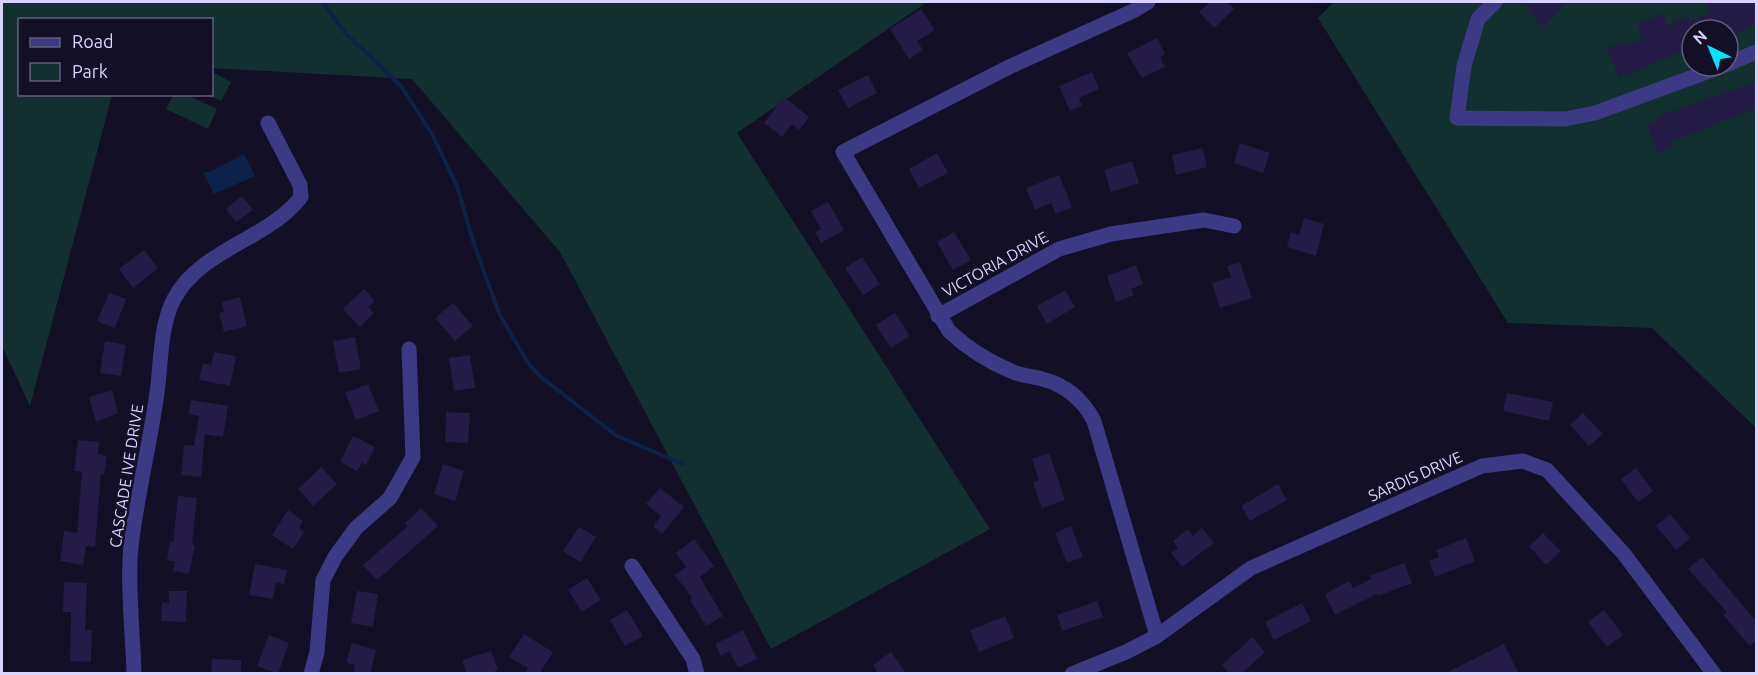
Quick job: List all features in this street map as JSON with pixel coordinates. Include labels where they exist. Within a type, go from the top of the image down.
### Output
[{"type":"street","points":[[938,316],[843,152],[1009,67],[1148,2]]},
{"type":"street","points":[[1495,2],[1478,19],[1464,66],[1457,118],[1565,119],[1595,113],[1690,78]]},
{"type":"street","points":[[1740,59],[1756,52]]},
{"type":"street","name":"CASCADE IVE DRIVE","points":[[134,674],[131,547],[148,455],[167,321],[174,299],[188,281],[207,263],[280,217],[301,197],[300,185],[268,123]]},
{"type":"street","name":"VICTORIA DRIVE","points":[[1157,636],[1094,421],[1085,404],[1068,390],[1045,380],[1013,373],[967,348],[949,331],[938,316],[1059,249],[1111,234],[1204,220],[1234,225]]},
{"type":"street","points":[[311,674],[317,652],[323,580],[335,557],[356,528],[390,498],[413,457],[409,349]]},
{"type":"street","name":"SARDIS DRIVE","points":[[1072,674],[1126,652],[1157,636],[1251,568],[1482,466],[1523,461],[1548,470],[1624,554],[1714,674]]},
{"type":"street","points":[[632,566],[693,659],[697,674]]},
{"type":"green space","points":[[2,2],[927,2],[737,133],[990,529],[771,649],[560,252],[412,79],[213,68],[213,18],[18,18],[18,96],[112,96],[30,406],[2,346]]},
{"type":"green space","points":[[1334,2],[1756,2],[1756,428],[1652,328],[1508,323],[1318,18]]},
{"type":"green space","points":[[213,73],[231,82],[221,101],[209,96],[213,96]]},
{"type":"green space","points":[[172,96],[189,96],[217,109],[208,129],[166,109]]},
{"type":"water","points":[[244,154],[255,176],[214,194],[203,172],[209,172]]},
{"type":"building","points":[[1210,2],[1227,2],[1234,9],[1214,28],[1199,12]]},
{"type":"building","points":[[1534,2],[1568,2],[1543,27],[1526,9]]},
{"type":"building","points":[[1756,2],[1756,25],[1740,32],[1740,18],[1698,18],[1710,13],[1706,4]]},
{"type":"building","points":[[921,9],[935,30],[917,41],[923,50],[909,59],[890,29]]},
{"type":"building","points":[[1663,14],[1668,26],[1680,20],[1680,52],[1619,78],[1606,48],[1622,42],[1624,47],[1642,39],[1637,23]]},
{"type":"building","points":[[1157,38],[1165,54],[1160,57],[1165,67],[1142,78],[1127,53]]},
{"type":"building","points":[[1092,72],[1099,89],[1079,98],[1082,106],[1070,111],[1059,86]]},
{"type":"building","points":[[868,75],[877,93],[848,108],[838,90]]},
{"type":"building","points":[[1756,82],[1756,108],[1670,142],[1672,147],[1658,153],[1647,125],[1660,120],[1659,116]]},
{"type":"building","points":[[784,97],[809,117],[799,130],[792,124],[782,137],[764,123]]},
{"type":"building","points":[[1240,143],[1270,153],[1263,173],[1234,163]]},
{"type":"building","points":[[1203,148],[1207,167],[1176,175],[1172,155]]},
{"type":"building","points":[[937,153],[948,173],[919,188],[909,169]]},
{"type":"building","points":[[1132,161],[1139,183],[1111,192],[1104,170]]},
{"type":"building","points":[[1059,175],[1072,207],[1056,214],[1051,203],[1035,210],[1026,188]]},
{"type":"building","points":[[242,196],[253,210],[236,222],[226,209]]},
{"type":"building","points":[[828,202],[844,230],[821,243],[815,232],[821,229],[811,211]]},
{"type":"building","points":[[1304,218],[1324,224],[1316,256],[1287,247],[1291,232],[1299,235]]},
{"type":"building","points":[[954,232],[971,260],[953,270],[937,242]]},
{"type":"building","points":[[144,250],[158,268],[133,288],[119,269]]},
{"type":"building","points":[[862,257],[880,284],[863,295],[845,268]]},
{"type":"building","points":[[1240,262],[1252,298],[1220,308],[1212,283],[1231,277],[1227,266]]},
{"type":"building","points":[[1136,265],[1143,284],[1131,289],[1134,295],[1116,302],[1107,276]]},
{"type":"building","points":[[364,289],[375,301],[368,307],[374,313],[360,327],[343,309]]},
{"type":"building","points":[[1065,290],[1075,307],[1047,324],[1037,306]]},
{"type":"building","points":[[109,293],[126,299],[115,328],[97,321]]},
{"type":"building","points":[[240,297],[247,326],[224,332],[219,313],[224,312],[222,302]]},
{"type":"building","points":[[453,303],[473,326],[455,341],[435,318]]},
{"type":"building","points":[[895,313],[910,336],[891,348],[876,325]]},
{"type":"building","points":[[355,337],[361,369],[339,373],[333,341]]},
{"type":"building","points":[[105,341],[126,345],[121,376],[100,373]]},
{"type":"building","points":[[214,352],[236,356],[230,386],[199,380],[203,363],[211,365]]},
{"type":"building","points":[[470,355],[475,388],[454,391],[449,358]]},
{"type":"building","points":[[368,384],[379,411],[356,420],[345,393]]},
{"type":"building","points":[[112,390],[118,413],[96,422],[89,397]]},
{"type":"building","points":[[1507,393],[1553,402],[1549,421],[1503,411]]},
{"type":"building","points":[[191,400],[228,406],[223,437],[205,434],[201,477],[181,475],[184,445],[194,446],[199,416],[189,414]]},
{"type":"building","points":[[446,412],[470,413],[468,443],[445,442]]},
{"type":"building","points":[[1583,413],[1603,434],[1589,446],[1570,425]]},
{"type":"building","points":[[353,436],[375,447],[366,465],[362,463],[357,471],[340,462]]},
{"type":"building","points":[[78,440],[99,442],[98,454],[107,456],[104,474],[101,474],[95,547],[86,546],[83,565],[60,561],[64,531],[77,533],[82,472],[74,471]]},
{"type":"building","points":[[1049,453],[1065,500],[1042,508],[1033,483],[1039,480],[1032,459]]},
{"type":"building","points":[[443,464],[464,471],[455,501],[434,494]]},
{"type":"building","points":[[321,467],[337,484],[313,506],[298,489]]},
{"type":"building","points":[[1636,468],[1653,491],[1638,502],[1621,479]]},
{"type":"building","points":[[1278,484],[1287,500],[1250,521],[1241,506]]},
{"type":"building","points":[[660,488],[684,507],[662,534],[653,526],[661,516],[646,504]]},
{"type":"building","points":[[178,496],[197,498],[192,545],[195,545],[189,574],[173,571],[175,562],[167,560],[170,541],[173,542]]},
{"type":"building","points":[[421,508],[438,526],[377,580],[363,565],[408,526],[405,523]]},
{"type":"building","points":[[288,510],[303,521],[299,528],[304,532],[293,549],[272,535]]},
{"type":"building","points":[[1670,514],[1690,538],[1676,550],[1656,526]]},
{"type":"building","points":[[1071,526],[1083,557],[1067,563],[1055,533]]},
{"type":"building","points":[[579,527],[596,537],[580,562],[563,551]]},
{"type":"building","points":[[1202,528],[1214,543],[1182,567],[1171,553],[1178,548],[1173,541],[1188,529],[1193,536]]},
{"type":"building","points":[[1543,533],[1561,551],[1546,565],[1529,546]]},
{"type":"building","points":[[1466,538],[1475,561],[1435,577],[1429,561],[1439,557],[1436,550]]},
{"type":"building","points":[[694,539],[714,566],[700,577],[723,616],[706,626],[690,600],[692,598],[675,575],[686,567],[676,553]]},
{"type":"building","points":[[1702,557],[1756,621],[1756,640],[1750,646],[1723,615],[1727,612],[1688,569]]},
{"type":"building","points":[[1404,563],[1412,583],[1378,596],[1377,594],[1335,615],[1325,594],[1349,581],[1353,588],[1371,579],[1370,576]]},
{"type":"building","points":[[255,564],[287,570],[284,584],[276,582],[273,599],[249,595]]},
{"type":"building","points":[[587,578],[601,600],[582,612],[568,590]]},
{"type":"building","points":[[64,582],[87,583],[85,630],[92,630],[91,662],[70,661],[71,612],[63,612]]},
{"type":"building","points":[[169,591],[187,591],[186,622],[161,621],[162,602],[169,603]]},
{"type":"building","points":[[357,591],[378,594],[373,627],[351,623]]},
{"type":"building","points":[[1097,601],[1103,617],[1062,631],[1057,615]]},
{"type":"building","points":[[1302,603],[1311,621],[1274,640],[1265,622]]},
{"type":"building","points":[[627,610],[643,636],[625,646],[610,620]]},
{"type":"building","points":[[1604,610],[1623,635],[1607,647],[1588,622]]},
{"type":"building","points":[[1005,616],[1014,638],[979,652],[970,630]]},
{"type":"building","points":[[743,630],[757,659],[738,668],[730,651],[721,656],[715,644]]},
{"type":"building","points":[[524,634],[553,652],[539,674],[524,674],[528,668],[509,657]]},
{"type":"building","points":[[269,635],[289,643],[278,674],[257,666]]},
{"type":"building","points":[[1252,637],[1265,652],[1241,674],[1230,674],[1222,665]]},
{"type":"building","points":[[352,643],[376,650],[370,674],[353,674],[355,665],[346,663]]},
{"type":"building","points":[[1504,644],[1519,674],[1444,674]]},
{"type":"building","points":[[491,651],[498,670],[489,674],[467,674],[462,660]]},
{"type":"building","points":[[891,652],[907,674],[879,674],[873,665]]},
{"type":"building","points":[[212,659],[241,660],[241,674],[211,674]]},
{"type":"waterway","points":[[323,2],[345,33],[401,86],[432,134],[457,186],[473,241],[499,313],[528,363],[541,377],[617,436],[683,464]]}]
